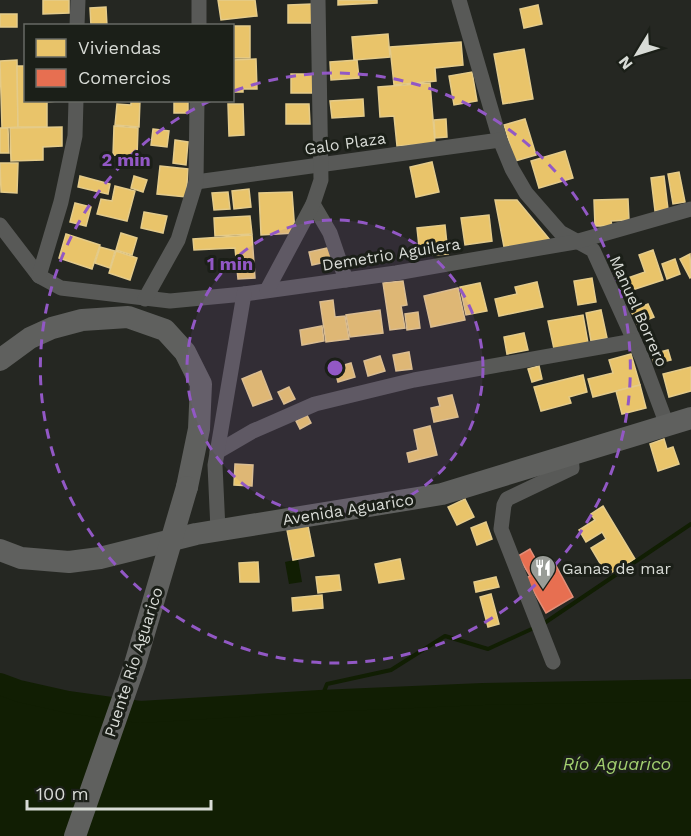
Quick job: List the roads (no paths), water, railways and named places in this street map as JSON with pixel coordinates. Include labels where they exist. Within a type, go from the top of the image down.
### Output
[{"type":"highway","name":"Puente Río Aguarico","points":[[0,360],[22,344],[52,328],[82,320],[128,317],[165,330],[185,352],[201,384],[199,429],[187,487],[135,664],[75,836]]},
{"type":"highway","name":"Avenida Aguarico","points":[[0,550],[21,558],[69,562],[100,558],[218,531],[442,494],[691,418]]},
{"type":"street","points":[[77,24],[78,0]]},
{"type":"street","points":[[199,0],[199,24]]},
{"type":"street","points":[[267,290],[314,204],[321,180],[318,0]]},
{"type":"street","name":"Manuel Borrero","points":[[459,0],[500,140],[512,169],[526,193],[560,232],[593,250],[634,341],[667,425]]},
{"type":"street","points":[[39,276],[61,202],[75,135],[76,102]]},
{"type":"street","points":[[145,299],[178,240],[196,182],[197,102]]},
{"type":"street","name":"Galo Plaza","points":[[196,182],[500,140]]},
{"type":"street","points":[[314,204],[330,233],[346,280]]},
{"type":"street","name":"Demetrio Aguilera","points":[[39,276],[61,288],[145,299],[170,301],[244,294],[396,273],[575,242],[691,209]]},
{"type":"street","points":[[0,225],[39,276]]},
{"type":"street","points":[[218,531],[215,465],[244,294]]},
{"type":"street","points":[[217,452],[253,431],[315,404],[414,380],[634,341]]},
{"type":"street","points":[[553,662],[501,529],[507,499],[572,468],[571,455]]},
{"type":"water","points":[[298,559],[302,582],[289,584],[285,562]]},
{"type":"water","name":"Río Aguarico","points":[[0,684],[19,691],[68,702],[140,712],[483,694],[691,690],[691,836],[0,836]]},
{"type":"waterway","points":[[543,624],[691,524]]},
{"type":"waterway","points":[[319,704],[327,684],[391,670],[445,636],[488,649],[536,627]]},
{"type":"waterway","points":[[0,684],[19,691],[68,702],[140,712],[483,694],[691,690]]},
{"type":"place","name":"Ganas de mar","points":[[543,591]]}]
